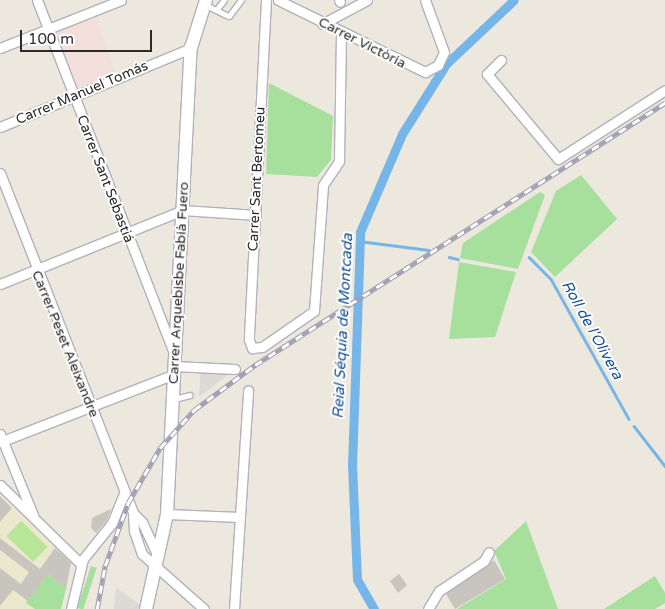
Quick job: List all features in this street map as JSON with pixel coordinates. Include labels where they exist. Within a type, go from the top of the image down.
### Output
[{"type":"street","name":"Carrer Sant Sebastiá","points":[[37,0],[126,232],[174,366]]},
{"type":"street","points":[[0,48],[121,0]]},
{"type":"street","name":"Carrer Sant Bertomeu","points":[[266,0],[249,340],[252,348],[262,347],[313,314],[323,186],[339,161],[341,33]]},
{"type":"street","name":"Carrer Victòria","points":[[278,0],[419,72],[438,65],[444,52],[425,0]]},
{"type":"street","points":[[322,24],[367,0]]},
{"type":"street","name":"Carrer Arquebisbe Fabià Fuero","points":[[146,609],[167,514],[191,48],[206,2]]},
{"type":"street","name":"Carrer Manuel Tomás","points":[[0,127],[191,48]]},
{"type":"street","points":[[500,60],[487,74],[558,159],[665,90]]},
{"type":"street","name":"Carrer Peset Aleixandre","points":[[0,173],[124,494],[133,513],[142,522],[156,562]]},
{"type":"street","points":[[0,284],[184,210],[256,215]]},
{"type":"street","points":[[34,517],[1,439],[91,407],[174,366],[235,369]]},
{"type":"street","points":[[234,609],[248,390]]},
{"type":"street","points":[[0,485],[81,564]]},
{"type":"street","points":[[71,609],[81,564],[112,523],[124,494]]},
{"type":"street","points":[[167,514],[240,517]]},
{"type":"street","points":[[428,609],[439,591],[484,561],[489,552]]},
{"type":"street","points":[[156,562],[204,609]]},
{"type":"lane","points":[[218,8],[224,0]]},
{"type":"lane","points":[[206,2],[229,16],[240,0]]},
{"type":"lane","points":[[340,1],[344,12]]},
{"type":"lane","points":[[172,399],[190,395]]},
{"type":"shaded area","points":[[96,17],[116,75],[75,89],[55,31]]},
{"type":"shaded area","points":[[201,368],[235,369],[199,397]]},
{"type":"shaded area","points":[[0,496],[71,563],[61,609],[0,609]]},
{"type":"shaded area","points":[[116,587],[141,606],[141,609],[114,609]]},
{"type":"green space","points":[[269,83],[333,116],[331,160],[317,177],[266,174]]},
{"type":"green space","points":[[581,175],[617,219],[555,277],[531,252],[556,191]]},
{"type":"green space","points":[[540,192],[545,195],[518,269],[460,258],[463,243]]},
{"type":"green space","points":[[459,262],[516,272],[495,337],[449,339]]},
{"type":"green space","points":[[21,521],[48,547],[33,562],[6,536]]},
{"type":"green space","points":[[526,521],[558,609],[457,609],[506,579],[494,551]]},
{"type":"green space","points":[[91,566],[97,568],[83,609],[77,608]]},
{"type":"green space","points":[[48,574],[66,589],[61,609],[35,609],[26,603]]},
{"type":"green space","points":[[655,576],[665,593],[665,603],[655,609],[604,609]]},
{"type":"building","points":[[0,496],[12,508],[0,522]]},
{"type":"building","points":[[111,509],[107,520],[96,533],[91,528],[92,518]]},
{"type":"building","points":[[0,538],[40,569],[55,548],[71,563],[66,589],[48,574],[28,601],[13,590],[0,606],[0,568],[21,584],[29,572],[0,550]]},
{"type":"building","points":[[494,560],[505,579],[455,609],[446,594]]},
{"type":"building","points":[[399,574],[407,585],[398,593],[390,581]]},
{"type":"waterway","name":"Reial Séquia de Montcada","points":[[374,609],[357,579],[352,466],[360,232],[402,134],[446,64],[514,0]]},
{"type":"waterway","points":[[359,241],[428,250]]},
{"type":"waterway","points":[[449,257],[458,259]]},
{"type":"waterway","name":"Roll de l'Olivera","points":[[529,257],[551,279],[629,419]]},
{"type":"waterway","name":"Roll de l'Olivera","points":[[634,426],[665,466]]},
{"type":"railway","points":[[97,609],[105,566],[128,503],[160,448],[194,410],[255,365],[665,103]]}]
